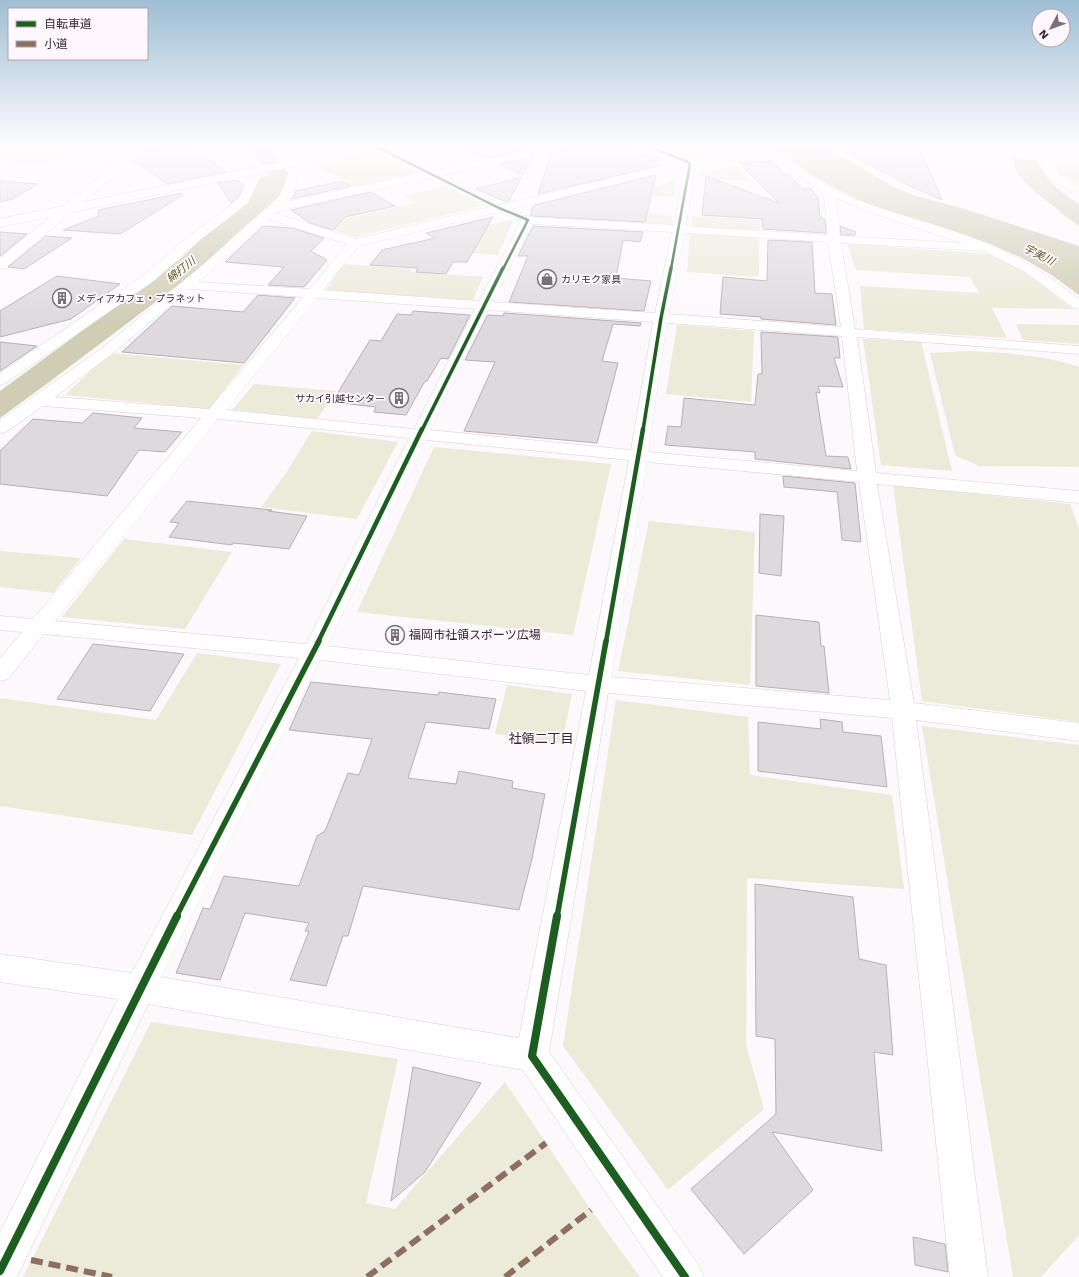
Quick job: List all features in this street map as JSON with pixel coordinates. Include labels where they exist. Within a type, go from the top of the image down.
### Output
[{"type":"main road","points":[[0,213],[48,204]]},
{"type":"main road","points":[[0,265],[73,204]]},
{"type":"main road","points":[[0,223],[96,204]]},
{"type":"main road","points":[[0,380],[150,277],[192,240],[241,204]]},
{"type":"main road","points":[[0,428],[41,401],[189,285],[277,204]]},
{"type":"main road","points":[[270,211],[304,204]]},
{"type":"main road","points":[[490,204],[528,220],[983,248]]},
{"type":"main road","points":[[270,211],[355,243],[517,204]]},
{"type":"main road","points":[[683,204],[661,318],[639,456],[532,1056],[685,1277]]},
{"type":"main road","points":[[831,204],[834,239],[849,333],[867,476],[903,710],[969,1277]]},
{"type":"main road","points":[[859,204],[879,212],[955,236],[983,248],[997,252],[1030,269],[1079,305]]},
{"type":"main road","points":[[0,1271],[140,988],[313,652],[483,306],[528,220]]},
{"type":"main road","points":[[0,672],[355,243]]},
{"type":"main road","points":[[189,285],[312,295],[661,318],[1079,350]]},
{"type":"main road","points":[[41,401],[213,414],[1079,497]]},
{"type":"main road","points":[[0,623],[313,652],[598,684],[903,710],[1079,732]]},
{"type":"main road","points":[[0,968],[140,988],[532,1056]]},
{"type":"shaded area","points":[[412,204],[478,204],[483,206],[356,237],[317,225]]},
{"type":"shaded area","points":[[640,213],[672,215],[671,226],[638,224]]},
{"type":"shaded area","points":[[692,216],[760,220],[760,231],[692,227]]},
{"type":"shaded area","points":[[510,220],[513,221],[498,255],[433,250],[441,236]]},
{"type":"shaded area","points":[[690,234],[759,238],[759,277],[687,272]]},
{"type":"shaded area","points":[[847,244],[991,254],[1024,271],[1073,309],[992,308],[1007,338],[864,329],[860,286],[979,293],[970,277],[856,270]]},
{"type":"shaded area","points":[[343,264],[413,269],[411,272],[483,277],[473,300],[326,290]]},
{"type":"shaded area","points":[[1016,324],[1079,325],[1079,344],[1023,340]]},
{"type":"shaded area","points":[[677,325],[754,331],[751,402],[666,394]]},
{"type":"shaded area","points":[[863,339],[921,342],[952,471],[881,465]]},
{"type":"shaded area","points":[[969,351],[1038,357],[1079,367],[1079,467],[979,466],[955,455],[930,353]]},
{"type":"shaded area","points":[[110,353],[243,365],[209,409],[65,395]]},
{"type":"shaded area","points":[[254,384],[336,391],[317,419],[232,410]]},
{"type":"shaded area","points":[[312,431],[398,442],[357,519],[261,507],[286,473]]},
{"type":"shaded area","points":[[434,447],[611,464],[573,635],[357,612]]},
{"type":"shaded area","points":[[893,485],[1070,504],[1079,529],[1079,722],[922,701]]},
{"type":"shaded area","points":[[649,521],[755,532],[750,685],[618,671]]},
{"type":"shaded area","points":[[124,539],[232,552],[185,629],[62,617]]},
{"type":"shaded area","points":[[0,551],[81,558],[53,593],[0,587]]},
{"type":"shaded area","points":[[197,653],[281,664],[192,835],[0,806],[0,698],[156,720]]},
{"type":"shaded area","points":[[507,685],[572,694],[562,743],[495,734]]},
{"type":"shaded area","points":[[616,700],[748,717],[750,775],[892,795],[904,889],[747,878],[746,1045],[764,1109],[668,1190],[563,1046]]},
{"type":"shaded area","points":[[922,726],[1079,745],[1079,1235],[1041,1277],[1013,1277]]},
{"type":"shaded area","points":[[151,1022],[398,1059],[366,1203],[395,1209],[505,1082],[591,1210],[640,1277],[23,1277]]},
{"type":"water","points":[[242,204],[272,204],[236,234],[202,267],[0,418],[0,391],[179,260]]},
{"type":"water","name":"宇美川","points":[[864,204],[945,204],[1079,246],[1079,295],[1050,274],[1020,257],[990,244]]},
{"type":"water","points":[[1050,204],[1079,204],[1079,226],[1060,212]]},
{"type":"building","points":[[130,204],[169,204],[120,234],[63,230],[99,216],[98,210]]},
{"type":"building","points":[[319,204],[391,204],[395,206],[345,217],[333,230],[310,223],[291,210]]},
{"type":"building","points":[[541,204],[649,204],[645,222],[531,216],[532,208],[535,205]]},
{"type":"building","points":[[703,204],[819,204],[820,216],[825,220],[826,233],[763,229],[762,219],[702,215]]},
{"type":"building","points":[[493,217],[467,262],[453,262],[446,274],[416,272],[418,268],[370,265],[382,250],[435,238],[426,233]]},
{"type":"building","points":[[263,226],[292,228],[324,238],[311,251],[327,260],[304,287],[268,285],[284,267],[225,262]]},
{"type":"building","points":[[533,226],[643,232],[640,242],[623,240],[616,278],[651,281],[644,311],[509,302],[528,256],[518,256]]},
{"type":"building","points":[[840,226],[856,232],[855,235],[841,235]]},
{"type":"building","points":[[0,232],[27,234],[0,256]]},
{"type":"building","points":[[46,236],[72,238],[24,269],[8,267]]},
{"type":"building","points":[[768,240],[812,242],[815,293],[832,294],[836,325],[720,314],[723,277],[767,281]]},
{"type":"building","name":"メディアカフェ・プラネット","points":[[57,276],[120,284],[71,319],[0,337],[0,311]]},
{"type":"building","points":[[258,295],[295,298],[244,363],[122,352],[172,306],[243,312]]},
{"type":"building","points":[[413,311],[470,315],[448,359],[441,358],[427,381],[425,381],[406,415],[374,412],[376,407],[332,402],[370,340],[381,341],[397,314],[411,315]]},
{"type":"building","points":[[504,313],[641,323],[640,326],[613,324],[602,361],[618,363],[597,443],[464,431],[495,362],[465,360],[487,316],[503,316]]},
{"type":"building","points":[[761,332],[838,337],[840,358],[834,358],[843,387],[818,386],[820,393],[816,392],[826,456],[848,457],[851,469],[755,459],[755,452],[665,445],[668,426],[681,427],[684,398],[755,405],[758,374],[762,374]]},
{"type":"building","points":[[0,342],[37,346],[0,371]]},
{"type":"building","points":[[93,413],[142,418],[134,428],[182,432],[165,452],[139,450],[107,496],[0,484],[0,451],[33,419],[82,423]]},
{"type":"building","points":[[783,476],[855,483],[861,542],[842,540],[837,492],[784,487]]},
{"type":"building","points":[[187,501],[272,510],[268,511],[307,516],[289,549],[233,543],[232,545],[169,537],[179,523],[170,522]]},
{"type":"building","points":[[760,514],[784,516],[781,576],[759,573]]},
{"type":"building","points":[[756,615],[819,622],[821,646],[824,646],[829,693],[756,686]]},
{"type":"building","points":[[93,644],[184,654],[150,711],[57,699]]},
{"type":"building","points":[[311,682],[438,695],[439,692],[496,699],[489,729],[426,722],[408,778],[456,784],[459,771],[513,781],[512,788],[545,794],[532,859],[519,910],[363,886],[348,936],[343,936],[326,986],[290,980],[309,931],[305,931],[309,923],[245,913],[220,980],[176,973],[203,908],[210,909],[224,876],[299,886],[317,836],[325,831],[348,773],[359,775],[372,739],[289,730]]},
{"type":"building","points":[[820,719],[842,722],[843,732],[881,736],[887,787],[758,771],[758,722],[821,729]]},
{"type":"building","points":[[755,884],[853,897],[859,959],[886,965],[893,1055],[874,1052],[882,1151],[772,1132],[813,1190],[744,1254],[691,1189],[776,1114],[775,1039],[756,1036]]},
{"type":"building","points":[[413,1067],[481,1083],[425,1172],[391,1201]]},
{"type":"building","points":[[913,1237],[945,1244],[948,1272],[915,1265]]},
{"type":"waterway","name":"綿打川","points":[[245,216],[260,204]]},
{"type":"marked path","points":[[367,1277],[546,1143]]},
{"type":"marked path","points":[[505,1277],[591,1210]]},
{"type":"marked path","points":[[31,1260],[112,1277]]},
{"type":"cycle path","points":[[0,1271],[140,988],[313,652],[483,306],[528,220],[490,204]]},
{"type":"cycle path","points":[[683,204],[661,318],[639,456],[532,1056],[685,1277]]},
{"type":"place","name":"カリモク家具","points":[[547,279]]},
{"type":"place","name":"メディアカフェ・プラネット","points":[[62,298]]},
{"type":"place","name":"サカイ引越センター","points":[[399,398]]},
{"type":"place","name":"福岡市社領スポーツ広場","points":[[395,635]]},
{"type":"district","name":"社領二丁目","points":[[541,738]]}]
